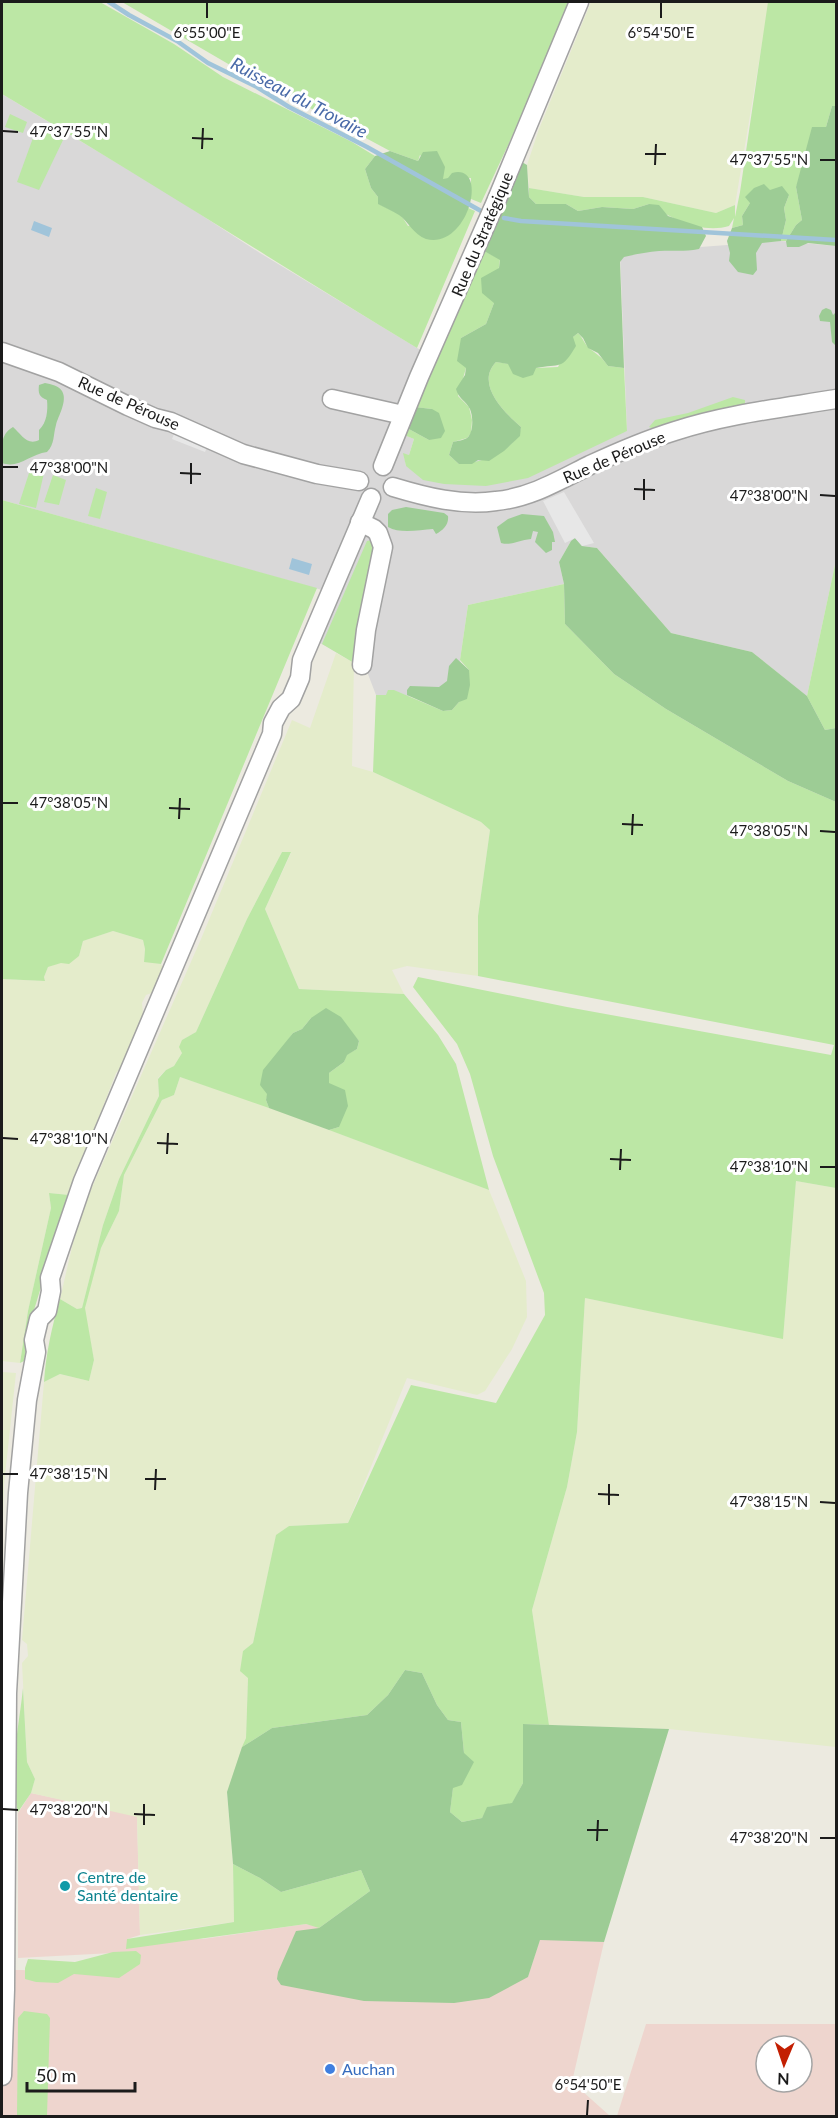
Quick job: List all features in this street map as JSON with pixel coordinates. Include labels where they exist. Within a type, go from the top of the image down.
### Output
[{"type":"street","name":"Rue du Stratégique","points":[[383,466],[579,2]]},
{"type":"street","name":"Rue de Pérouse","points":[[2,352],[58,372],[155,418],[171,422],[243,454],[317,474],[359,482]]},
{"type":"street","points":[[332,399],[403,415]]},
{"type":"street","name":"Rue de Pérouse","points":[[393,487],[436,499],[496,501],[542,489],[632,447],[699,423],[837,399]]},
{"type":"street","points":[[383,466],[391,473],[393,487],[382,498],[371,498],[362,492],[360,476],[368,467],[383,466]]},
{"type":"street","points":[[2,2076],[7,1693],[18,1493],[27,1400],[36,1352],[34,1340],[39,1319],[46,1311],[51,1292],[50,1278],[83,1181],[272,734],[273,723],[280,708],[291,699],[300,678],[302,660],[371,498]]},
{"type":"street","points":[[360,522],[378,533],[382,547],[366,630],[362,665]]},
{"type":"shaded area","points":[[2,94],[437,360],[404,435],[414,439],[409,455],[404,454],[406,466],[627,431],[620,253],[781,241],[836,246],[836,560],[807,696],[752,652],[671,633],[597,548],[582,546],[571,541],[559,562],[564,584],[468,605],[460,660],[467,699],[376,695],[366,669],[322,644],[301,638],[322,590],[2,500]]},
{"type":"shaded area","points":[[174,434],[207,447],[205,452],[172,439]]},
{"type":"shaded area","points":[[564,492],[594,543],[582,546],[575,538],[565,543],[543,501]]},
{"type":"shaded area","points":[[31,1793],[137,1816],[140,1935],[127,1939],[203,1939],[306,1924],[528,1977],[540,1939],[604,1942],[572,2082],[610,2116],[2,2116],[2,1970],[74,1974],[113,1953],[18,1958],[18,1813]]},
{"type":"shaded area","points":[[646,2024],[836,2024],[836,2116],[617,2116]]},
{"type":"green space","points":[[2,2],[100,2],[174,44],[223,77],[352,142],[375,156],[365,169],[371,188],[378,197],[379,204],[401,215],[408,226],[466,212],[468,208],[475,211],[417,348],[2,94]]},
{"type":"green space","points":[[122,2],[571,2],[531,96],[481,203],[471,199],[471,178],[443,179],[420,155],[418,161],[390,151],[230,65]]},
{"type":"green space","points":[[591,2],[769,2],[735,205],[716,213],[643,197],[584,197],[529,188],[527,165],[539,129]]},
{"type":"green space","points":[[768,2],[836,2],[836,106],[832,106],[826,127],[796,187],[802,220],[786,241],[781,241],[786,220],[784,208],[789,195],[750,203],[742,216],[743,225],[732,228],[734,218],[729,226],[698,227],[677,220],[649,204],[633,209],[602,207],[578,211],[566,204],[536,204],[529,197],[529,188],[584,197],[643,197],[716,213],[735,205],[735,217]]},
{"type":"green space","points":[[832,106],[836,106],[836,246],[808,243],[799,247],[787,247],[786,241],[802,220],[796,187],[812,127],[826,127]]},
{"type":"green space","points":[[10,114],[27,122],[23,133],[5,127]]},
{"type":"green space","points":[[38,124],[64,138],[39,190],[17,182]]},
{"type":"green space","points":[[390,151],[418,161],[423,152],[437,151],[445,167],[443,179],[448,178],[452,173],[464,173],[470,180],[472,192],[469,206],[454,232],[441,239],[426,239],[399,215],[378,204],[378,197],[371,188],[365,169],[375,156]]},
{"type":"green space","points":[[520,161],[527,165],[529,197],[536,204],[566,204],[578,211],[602,207],[633,209],[649,204],[659,205],[668,216],[702,227],[706,236],[699,249],[642,253],[624,257],[620,262],[624,368],[608,366],[598,353],[588,348],[578,333],[573,337],[576,346],[563,363],[536,368],[533,375],[523,378],[513,374],[508,364],[496,362],[490,370],[490,388],[500,406],[521,427],[520,436],[489,461],[478,460],[472,464],[459,464],[449,455],[453,442],[467,438],[472,424],[470,409],[458,395],[456,389],[465,375],[466,368],[457,361],[461,338],[486,324],[494,303],[482,293],[481,278],[499,268],[500,260],[484,251]]},
{"type":"green space","points":[[764,184],[770,190],[782,186],[789,195],[784,208],[786,220],[781,241],[762,243],[756,253],[757,270],[753,275],[738,272],[729,261],[727,241],[732,228],[743,225],[742,216],[750,203],[745,197],[754,188]]},
{"type":"green space","points":[[484,251],[500,259],[494,303],[486,324],[461,338],[466,368],[458,396],[469,407],[472,420],[471,433],[467,438],[453,442],[449,455],[459,464],[477,461],[505,449],[518,435],[521,427],[500,406],[490,388],[490,370],[496,362],[536,368],[558,367],[573,337],[578,333],[588,347],[608,366],[624,368],[627,431],[528,478],[486,486],[444,484],[423,480],[406,466],[403,453],[409,455],[414,439],[404,435],[407,428],[429,440],[432,409],[415,407]]},
{"type":"green space","points":[[826,308],[831,310],[833,315],[836,312],[836,346],[832,342],[830,322],[820,321],[819,316]]},
{"type":"green space","points":[[45,383],[59,388],[64,395],[51,446],[47,452],[19,463],[2,463],[4,438],[13,427],[28,440],[39,440],[39,430],[45,420],[47,400],[42,398],[39,385]]},
{"type":"green space","points":[[733,397],[745,400],[743,407],[654,429],[649,427],[655,420],[688,413]]},
{"type":"green space","points":[[415,407],[432,409],[439,413],[445,431],[441,438],[429,440],[407,428]]},
{"type":"green space","points":[[30,470],[44,473],[36,508],[19,504]]},
{"type":"green space","points":[[53,475],[66,480],[59,505],[44,502]]},
{"type":"green space","points":[[96,488],[107,492],[100,519],[88,516]]},
{"type":"green space","points":[[2,500],[317,588],[161,964],[144,962],[143,940],[113,931],[83,941],[79,956],[69,964],[61,963],[48,967],[44,977],[45,981],[2,979]]},
{"type":"green space","points":[[406,507],[444,513],[448,516],[448,522],[436,534],[433,529],[404,531],[388,527],[388,514],[392,510]]},
{"type":"green space","points":[[522,514],[544,516],[553,532],[555,542],[552,542],[552,550],[546,553],[535,542],[538,532],[533,531],[531,539],[501,543],[497,527],[508,519]]},
{"type":"green space","points":[[575,538],[582,546],[597,548],[671,633],[752,652],[807,696],[825,730],[836,728],[836,802],[788,781],[666,709],[614,674],[565,624],[564,584],[559,562]]},
{"type":"green space","points":[[372,540],[375,548],[354,663],[322,644],[367,541]]},
{"type":"green space","points":[[836,560],[836,728],[825,730],[807,696]]},
{"type":"green space","points":[[564,584],[565,624],[614,674],[666,709],[788,781],[836,802],[836,1188],[796,1181],[783,1339],[585,1298],[577,1432],[567,1487],[532,1610],[549,1725],[523,1724],[523,1783],[512,1804],[488,1807],[482,1818],[462,1822],[450,1812],[453,1787],[464,1753],[461,1722],[448,1720],[437,1705],[422,1673],[405,1670],[388,1695],[367,1715],[272,1728],[242,1747],[246,1738],[248,1678],[240,1671],[243,1651],[253,1643],[276,1535],[289,1526],[348,1523],[411,1385],[496,1403],[545,1315],[544,1293],[493,1156],[470,1074],[457,1044],[413,987],[418,977],[567,1007],[831,1055],[834,1045],[478,976],[478,916],[490,830],[481,822],[373,772],[376,695],[386,695],[388,690],[394,690],[443,711],[452,710],[459,702],[469,670],[460,660],[468,605]]},
{"type":"green space","points":[[336,653],[354,663],[352,766],[373,772],[481,822],[490,830],[478,916],[478,976],[407,966],[392,970],[404,994],[299,989],[265,909],[291,853],[282,852],[247,919],[196,1032],[182,1040],[182,1053],[174,1066],[158,1078],[159,1096],[119,1179],[103,1225],[82,1308],[77,1309],[60,1299],[79,1217],[201,939],[292,720],[310,728]]},
{"type":"green space","points":[[456,658],[469,670],[470,685],[467,699],[459,702],[452,710],[443,711],[407,695],[410,686],[439,687],[447,681],[449,666]]},
{"type":"green space","points":[[282,852],[291,852],[265,909],[299,989],[404,994],[438,1035],[456,1064],[489,1190],[329,1130],[339,1127],[329,1083],[329,1073],[344,1062],[346,1055],[357,1049],[359,1041],[351,1032],[311,1018],[302,1029],[293,1033],[280,1051],[266,1100],[269,1108],[180,1077],[174,1095],[162,1100],[124,1175],[119,1211],[101,1248],[85,1308],[94,1360],[89,1381],[60,1374],[44,1382],[54,1319],[60,1299],[77,1309],[82,1308],[103,1225],[119,1179],[159,1096],[158,1079],[166,1070],[174,1066],[182,1053],[179,1047],[182,1040],[196,1032],[247,919]]},
{"type":"green space","points":[[113,931],[143,940],[144,961],[161,964],[165,972],[157,991],[146,995],[142,1003],[143,1014],[126,1062],[116,1073],[69,1195],[49,1193],[51,1208],[28,1311],[20,1363],[2,1361],[2,979],[45,981],[44,977],[48,967],[79,956],[83,941]]},
{"type":"green space","points":[[326,1008],[341,1017],[359,1041],[357,1049],[347,1055],[344,1062],[329,1073],[329,1083],[345,1090],[348,1106],[339,1127],[329,1130],[269,1108],[266,1100],[267,1094],[260,1085],[263,1070],[293,1033],[302,1029],[311,1018]]},
{"type":"green space","points":[[180,1077],[255,1102],[489,1190],[526,1281],[527,1317],[512,1349],[485,1391],[477,1395],[407,1378],[348,1523],[289,1526],[276,1536],[253,1643],[243,1651],[248,1678],[246,1738],[227,1793],[233,1864],[234,1922],[140,1935],[137,1817],[31,1793],[35,1779],[27,1762],[22,1663],[28,1656],[27,1644],[22,1640],[44,1382],[60,1374],[89,1381],[94,1360],[84,1308],[101,1248],[119,1211],[124,1175],[162,1100],[174,1095]]},
{"type":"green space","points":[[796,1181],[836,1188],[836,1747],[669,1729],[549,1725],[532,1610],[567,1487],[577,1432],[585,1298],[783,1338]]},
{"type":"green space","points":[[49,1193],[69,1195],[34,1310],[24,1361],[20,1363],[28,1311],[51,1208]]},
{"type":"green space","points":[[2,1372],[16,1373],[4,1485],[2,1561]]},
{"type":"green space","points":[[405,1670],[422,1673],[437,1705],[448,1720],[461,1722],[464,1753],[474,1762],[462,1785],[453,1788],[450,1812],[462,1822],[482,1818],[487,1807],[512,1803],[523,1783],[523,1724],[669,1729],[604,1942],[540,1940],[528,1977],[489,1998],[454,2003],[364,2001],[281,1985],[277,1979],[278,1972],[296,1931],[319,1928],[370,1891],[361,1870],[281,1892],[233,1864],[227,1792],[242,1747],[272,1728],[367,1715],[388,1695]]},
{"type":"green space","points":[[23,1688],[27,1762],[35,1779],[31,1793],[18,1812],[14,1766]]},
{"type":"green space","points":[[233,1864],[281,1892],[361,1870],[370,1891],[319,1928],[306,1924],[126,1949],[127,1939],[234,1922]]},
{"type":"green space","points":[[136,1951],[141,1955],[140,1964],[119,1978],[74,1974],[58,1983],[25,1979],[28,1959],[75,1962],[113,1952]]},
{"type":"green space","points":[[24,2011],[47,2014],[50,2018],[47,2116],[17,2116],[18,2018]]},
{"type":"water","points":[[34,221],[52,228],[49,237],[31,230]]},
{"type":"water","points":[[292,558],[312,564],[309,575],[289,569]]},
{"type":"waterway","name":"Ruisseau du Trovaire","points":[[109,2],[177,41],[208,63],[257,87],[289,107],[367,147],[481,211]]},
{"type":"waterway","name":"Ruisseau du Trovaire","points":[[504,218],[521,221],[836,240]]},
{"type":"place","name":"Centre de Santé dentaire","points":[[65,1886]]},
{"type":"place","name":"Auchan","points":[[330,2069]]}]
